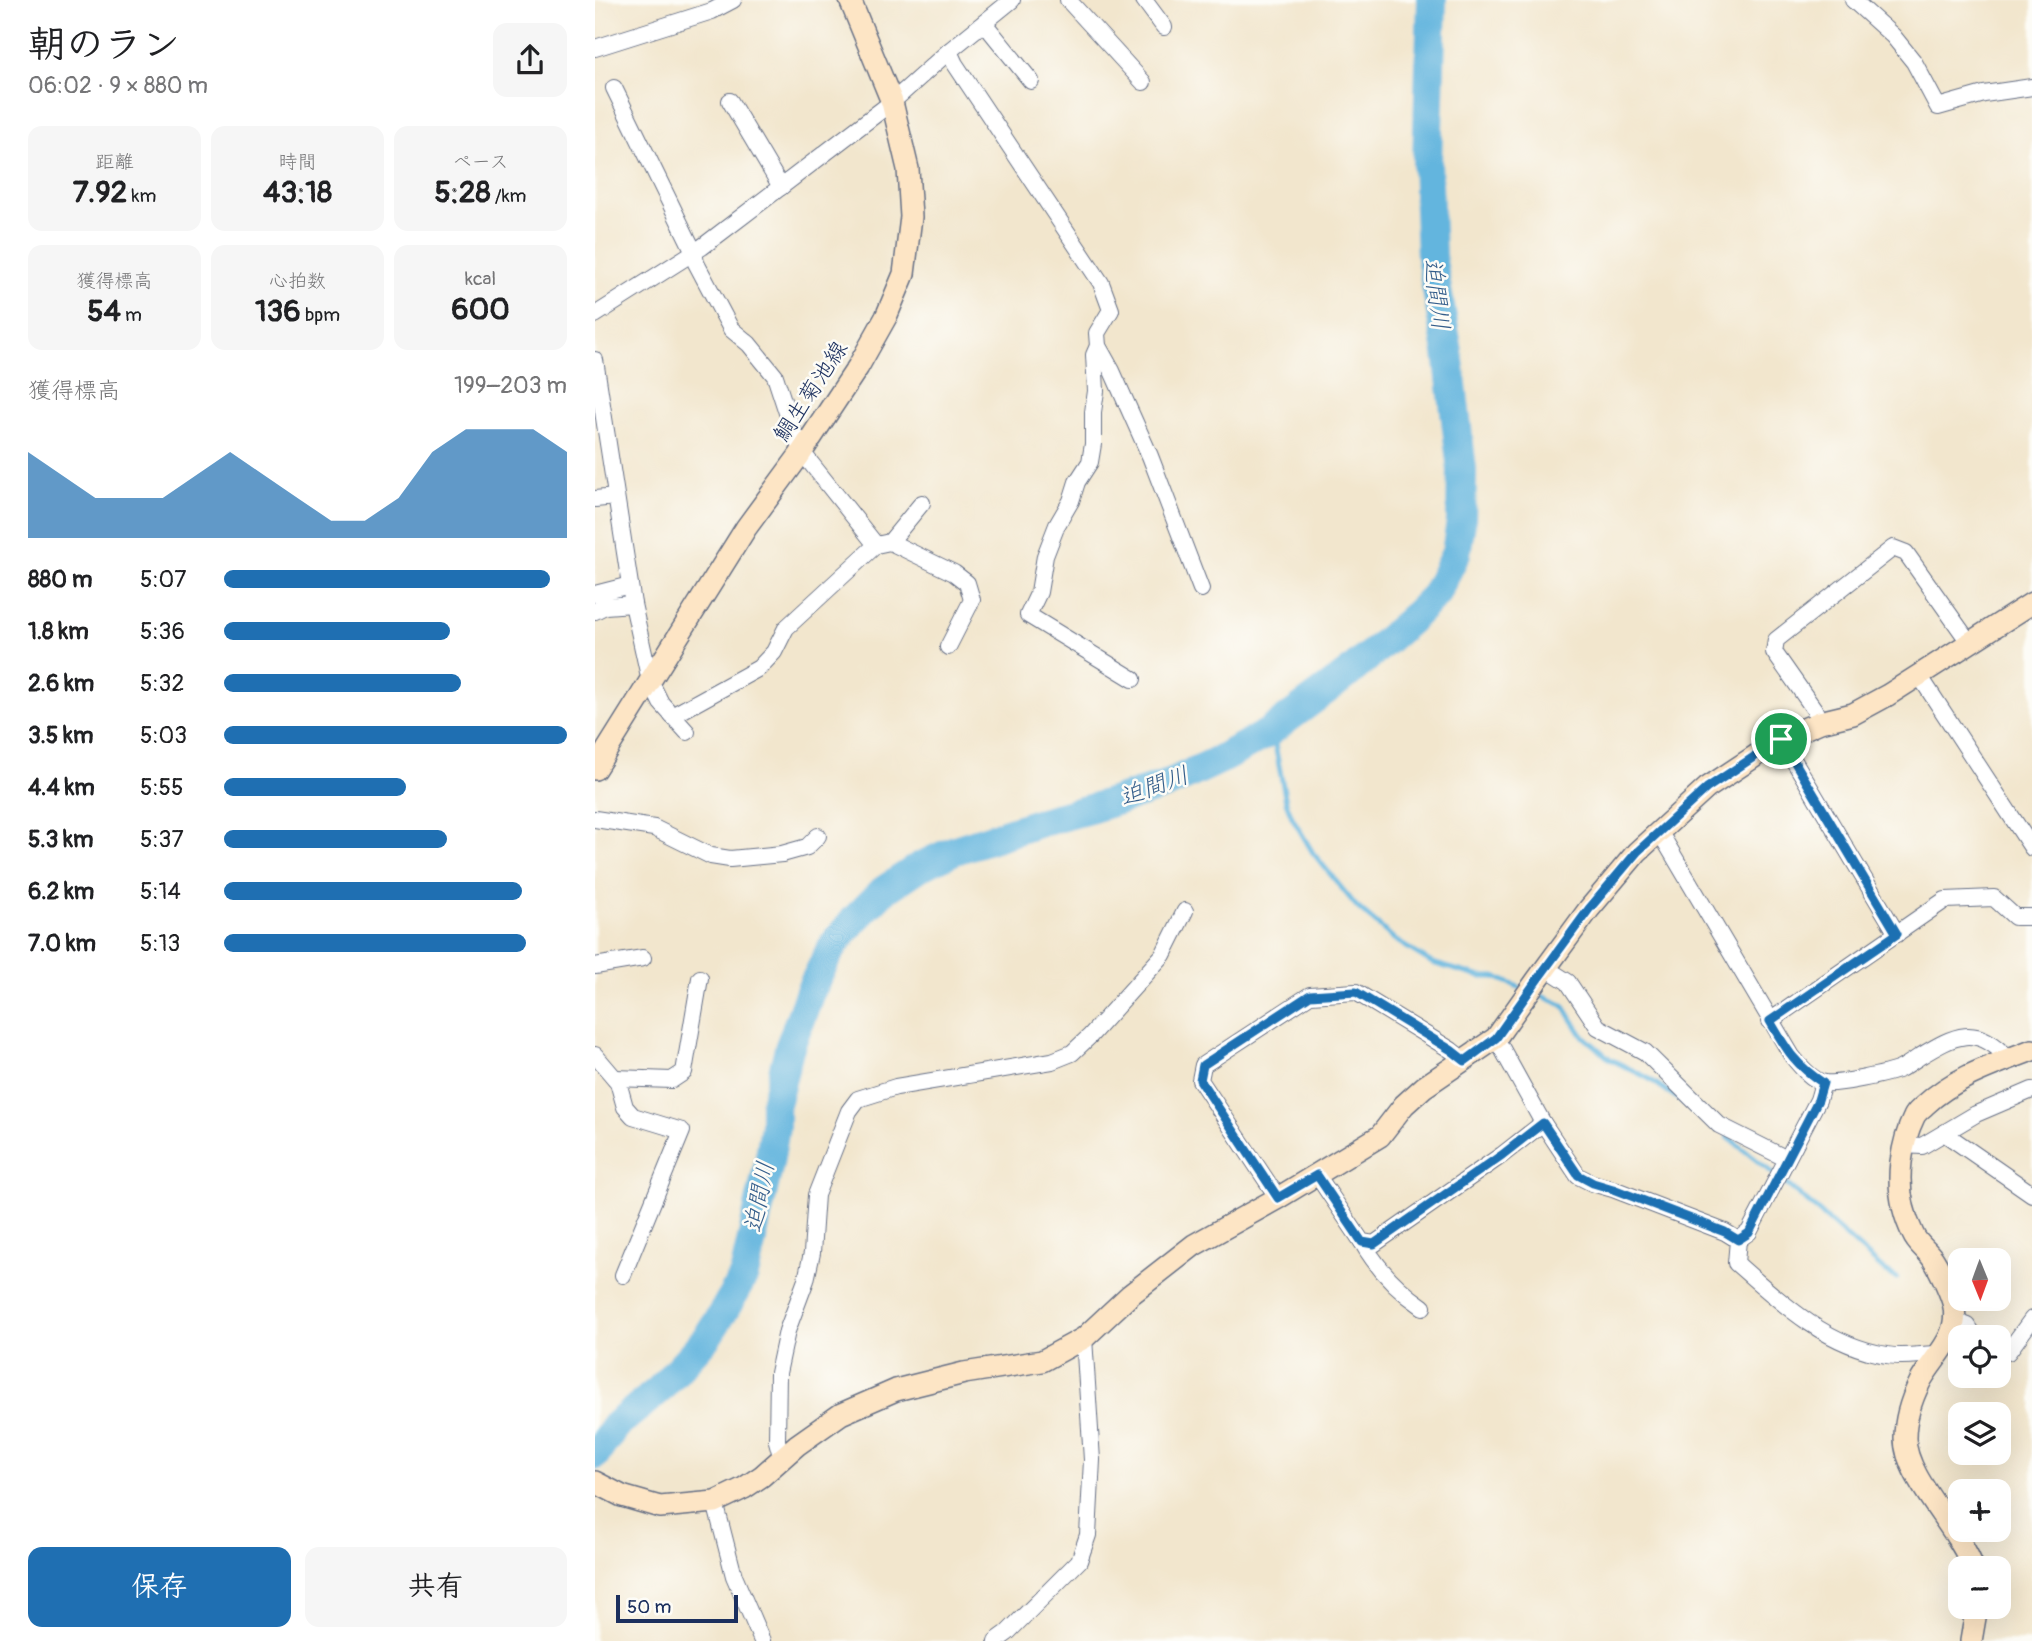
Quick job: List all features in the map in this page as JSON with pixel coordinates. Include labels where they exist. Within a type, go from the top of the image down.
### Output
[{"type":"street","points":[[595,48],[712,11],[733,0]]},
{"type":"street","name":"鯛生菊池線","points":[[595,769],[746,528],[802,452],[858,367],[886,317],[904,274],[911,217],[908,169],[892,102],[850,0]]},
{"type":"street","points":[[595,315],[694,252],[781,187],[892,102],[1012,0]]},
{"type":"street","points":[[1068,0],[1143,82]]},
{"type":"street","points":[[1144,0],[1164,27]]},
{"type":"street","points":[[1853,0],[1893,36],[1914,62],[1938,107],[1984,94],[2032,87]]},
{"type":"street","points":[[984,23],[1031,81]]},
{"type":"street","points":[[949,51],[1101,283],[1111,310],[1097,333],[1098,346],[1150,456],[1201,589]]},
{"type":"street","points":[[614,88],[694,252],[696,263],[731,329],[749,344],[775,376],[802,452],[883,544],[954,573],[967,583],[972,600],[948,647]]},
{"type":"street","points":[[730,101],[781,187]]},
{"type":"street","points":[[1098,346],[1094,355],[1096,391],[1090,462],[1077,482],[1071,501],[1057,525],[1045,556],[1039,592],[1028,615],[1133,679]]},
{"type":"street","points":[[595,360],[602,450],[616,497],[633,604],[650,681],[661,703],[687,732]]},
{"type":"street","points":[[595,499],[616,497]]},
{"type":"street","points":[[672,716],[759,668],[774,652],[786,628],[883,544],[922,503]]},
{"type":"street","points":[[1821,722],[1774,652],[1776,640],[1893,548],[1906,553],[1969,642]]},
{"type":"street","points":[[595,594],[630,585]]},
{"type":"street","points":[[595,1482],[622,1496],[660,1507],[715,1502],[762,1476],[797,1445],[841,1414],[896,1390],[964,1373],[1042,1361],[1084,1338],[1130,1294],[1194,1245],[1380,1136],[1404,1105],[1423,1087],[1496,1038],[1589,909],[1637,852],[1707,788],[1781,739],[1821,722],[1853,714],[1888,695],[2032,603]]},
{"type":"street","points":[[595,611],[605,606],[633,604]]},
{"type":"street","points":[[1919,675],[2032,848]]},
{"type":"street","points":[[1781,739],[1897,934]]},
{"type":"street","points":[[595,819],[654,828],[711,856],[730,859],[782,854],[807,847],[818,835]]},
{"type":"street","points":[[1659,831],[1791,1056],[1804,1070],[1823,1083],[1835,1083],[1900,1069],[1936,1046],[1960,1035],[1982,1038],[1999,1048],[2009,1059]]},
{"type":"street","points":[[1770,1021],[1945,900],[1994,898],[2015,917],[2032,917]]},
{"type":"street","points":[[782,1459],[777,1441],[778,1373],[787,1331],[806,1280],[812,1253],[816,1195],[849,1111],[858,1099],[896,1087],[1052,1061],[1072,1053],[1163,955],[1185,911]]},
{"type":"street","points":[[595,966],[643,958]]},
{"type":"street","points":[[1545,968],[1568,982],[1598,1027],[1644,1052],[1719,1125],[1787,1159]]},
{"type":"street","points":[[615,1078],[672,1080],[684,1072],[700,978]]},
{"type":"street","points":[[1278,1198],[1200,1080],[1203,1065],[1310,995],[1356,992],[1465,1061]]},
{"type":"street","points":[[1496,1038],[1543,1123],[1578,1175],[1725,1232],[1738,1240]]},
{"type":"street","points":[[1966,1556],[1910,1466],[1905,1440],[1908,1410],[1921,1380],[1941,1354],[1955,1321],[1954,1305],[1938,1269],[1914,1237],[1901,1203],[1900,1169],[1903,1145],[1915,1114],[1940,1091],[1982,1068],[2032,1050]]},
{"type":"street","points":[[595,1055],[618,1082],[625,1107],[633,1116],[682,1131],[623,1275]]},
{"type":"street","points":[[1738,1240],[1749,1233],[1818,1100],[1823,1083]]},
{"type":"street","points":[[1903,1145],[1922,1146],[1976,1114],[2032,1090]]},
{"type":"street","points":[[1362,1242],[1374,1244],[1502,1155],[1543,1123]]},
{"type":"street","points":[[1944,1133],[2032,1194]]},
{"type":"street","points":[[1317,1175],[1370,1256],[1403,1294],[1423,1307]]},
{"type":"street","points":[[1738,1240],[1736,1263],[1772,1295],[1819,1330],[1867,1351],[1891,1356],[1941,1354]]},
{"type":"street","points":[[2011,1348],[2032,1319]]},
{"type":"street","points":[[1955,1321],[1965,1325]]},
{"type":"street","points":[[996,1641],[1079,1561],[1088,1535],[1092,1460],[1084,1338]]},
{"type":"street","points":[[715,1502],[734,1576],[762,1641]]},
{"type":"street","points":[[1971,1641],[1975,1619]]},
{"type":"waterway","name":"迫間川","points":[[595,1455],[615,1426],[659,1390],[707,1337],[744,1275],[769,1163],[775,1126],[775,1104],[789,1049],[811,989],[832,947],[854,920],[883,891],[919,867],[955,850],[1166,785],[1268,733],[1349,673],[1435,595],[1456,553],[1461,522],[1462,470],[1448,352],[1431,256],[1427,163],[1432,0]]},
{"type":"waterway","points":[[1272,729],[1286,802],[1292,817],[1313,853],[1357,907],[1395,940],[1432,963],[1481,977],[1495,977],[1526,990]]},
{"type":"waterway","points":[[1535,993],[1563,1005],[1582,1035],[1610,1059],[1648,1078],[1693,1109]]},
{"type":"waterway","points":[[1728,1137],[1801,1196],[1885,1271],[1897,1278]]},
{"type":"route","points":[[1781,739],[1897,934],[1770,1021],[1791,1056],[1804,1070],[1823,1083],[1818,1100],[1749,1233],[1738,1240],[1725,1232],[1578,1175],[1543,1123],[1502,1155],[1374,1244],[1362,1242],[1317,1175],[1278,1198],[1200,1080],[1203,1065],[1310,995],[1356,992],[1465,1061],[1496,1038],[1589,909],[1637,852],[1707,788],[1781,739]]}]
